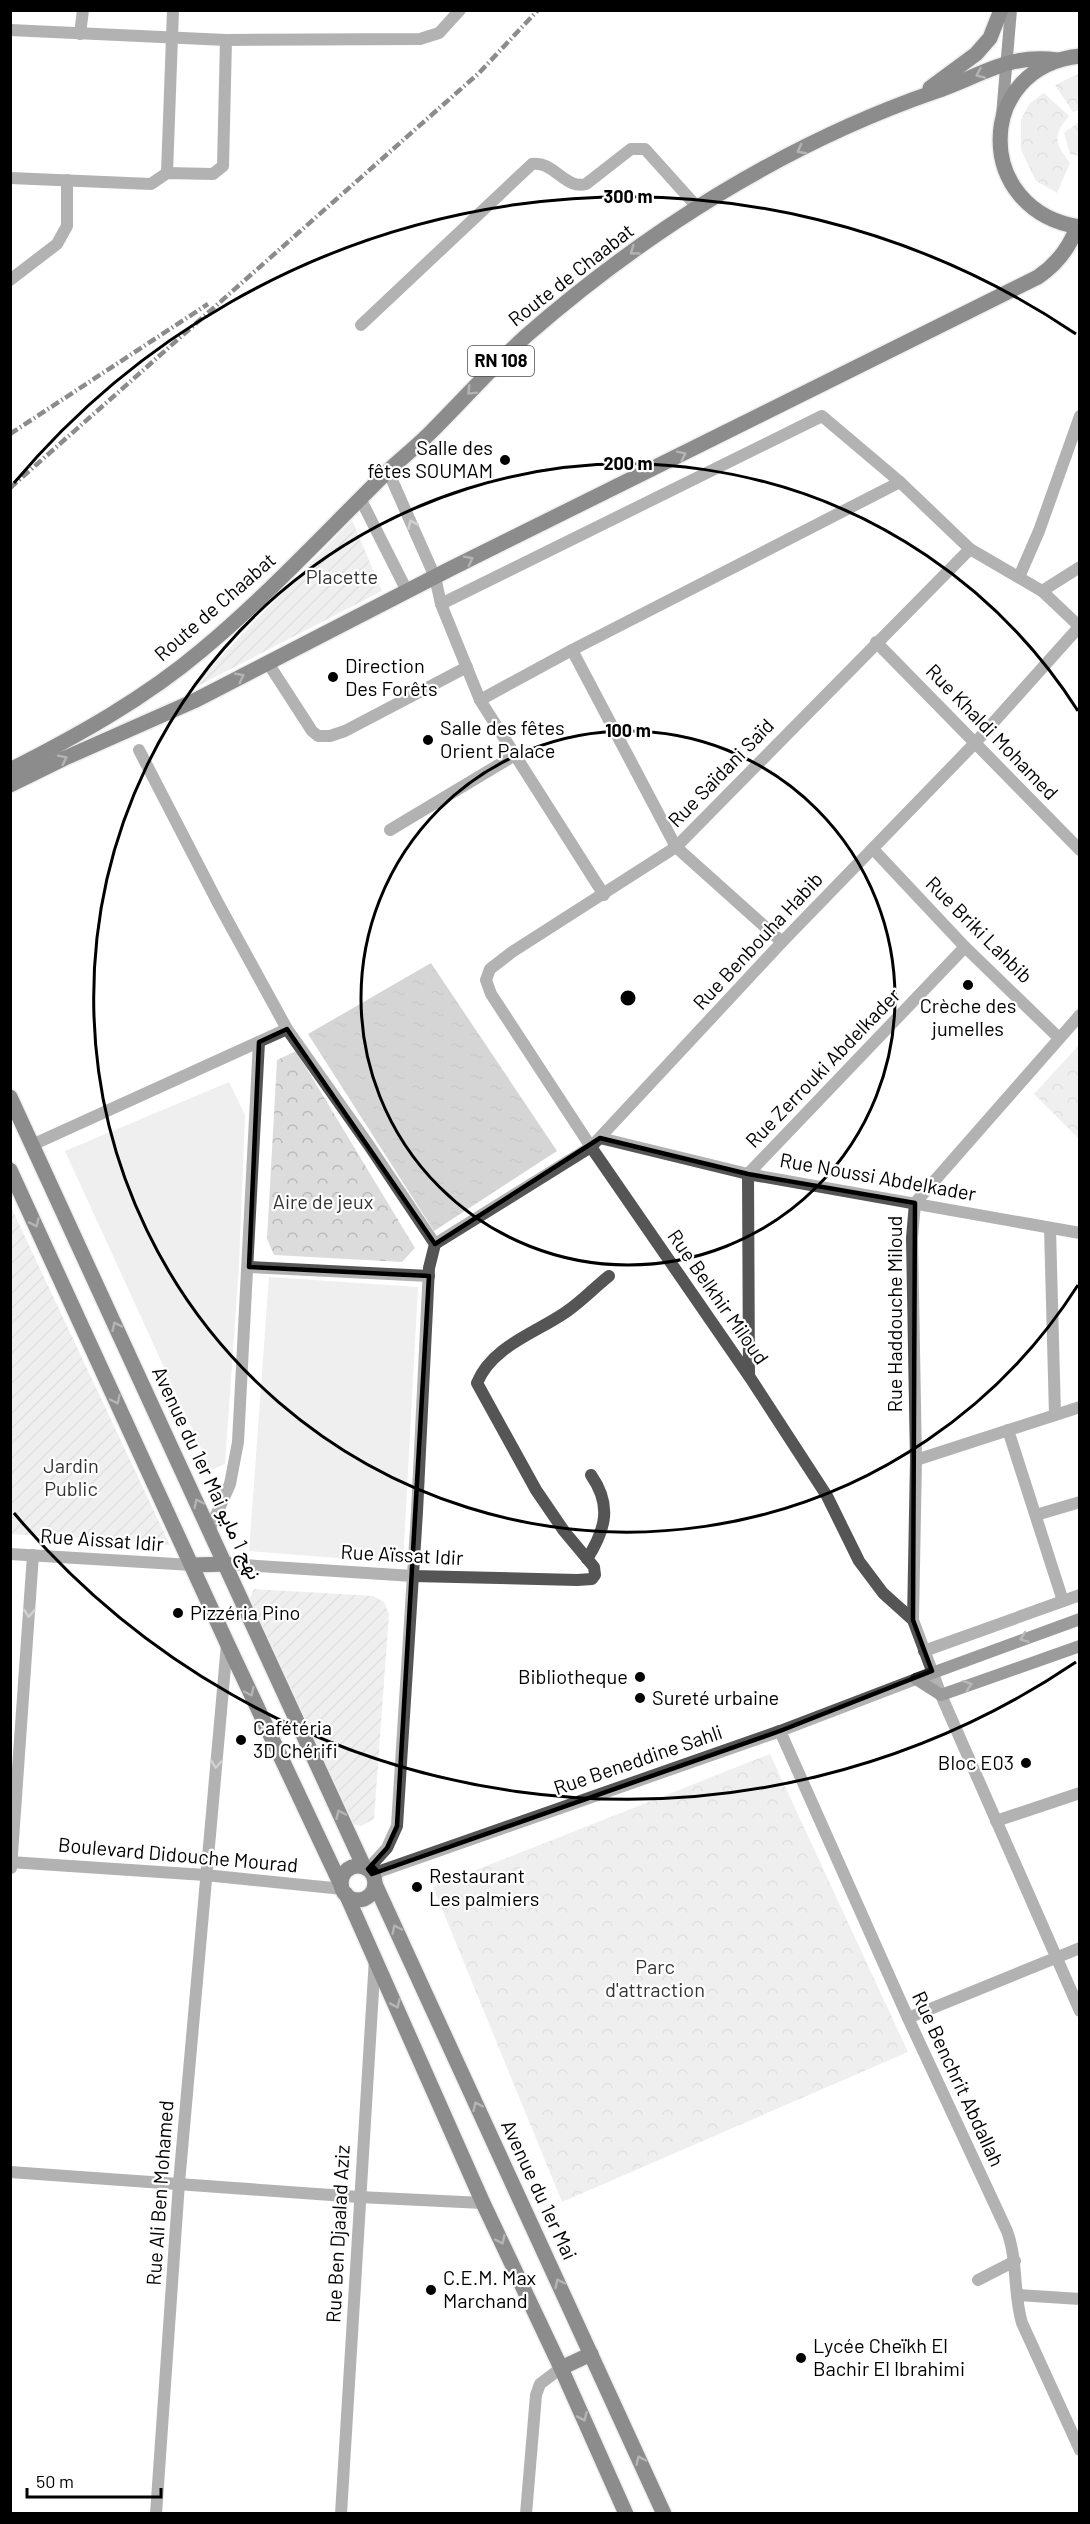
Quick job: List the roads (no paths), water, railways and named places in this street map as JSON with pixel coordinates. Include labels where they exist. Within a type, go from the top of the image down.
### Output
[{"type":"main road","points":[[918,98],[976,54],[990,38],[1001,10]]},
{"type":"main road","points":[[10,785],[194,701],[406,591],[1038,277],[1059,261],[1078,227],[1054,221],[1032,209],[1015,192],[1004,170],[999,146],[1001,122],[1009,102],[1021,84],[1037,70],[1057,60],[1079,55]]},
{"type":"main road","name":"Route de Chaabat","points":[[10,770],[58,746],[151,689],[200,652],[258,601],[524,338],[593,281],[669,225],[833,133],[1005,63],[1022,58],[1057,60]]},
{"type":"main road","name":"Avenue du 1er Mai نهج 1 مايو","points":[[10,1097],[370,1873]]},
{"type":"main road","points":[[10,1170],[375,1957],[483,2203],[561,2368],[626,2514]]},
{"type":"main road","points":[[192,1565],[226,1564]]},
{"type":"main road","points":[[350,1868],[370,1873],[371,1894],[366,1898],[355,1899],[343,1889],[343,1875],[350,1868]]},
{"type":"main road","name":"Avenue du 1er Mai","points":[[370,1873],[664,2514]]},
{"type":"main road","points":[[561,2368],[591,2354]]},
{"type":"street","points":[[80,34],[83,10]]},
{"type":"street","points":[[167,173],[173,10]]},
{"type":"street","points":[[10,30],[226,40],[420,39],[439,33],[460,10]]},
{"type":"street","points":[[1001,122],[1011,10]]},
{"type":"street","points":[[10,178],[152,184],[167,173],[213,174],[223,166],[226,40]]},
{"type":"street","points":[[361,326],[532,164],[544,165],[572,184],[579,186],[631,149],[645,149],[698,208]]},
{"type":"street","points":[[10,280],[57,244],[67,226],[67,180]]},
{"type":"street","points":[[441,604],[822,416],[900,482],[970,549],[1042,591],[1079,627]]},
{"type":"street","points":[[1019,577],[1039,531],[1080,416]]},
{"type":"street","points":[[388,471],[435,577],[441,604],[480,700],[604,895]]},
{"type":"street","points":[[480,700],[572,650],[900,482]]},
{"type":"street","points":[[361,500],[406,591]]},
{"type":"street","name":"Rue Saïdani Saïd","points":[[491,994],[486,980],[490,969],[512,952],[676,847],[970,549]]},
{"type":"street","points":[[1042,591],[1080,567]]},
{"type":"street","name":"Rue Benbouha Habib","points":[[435,1244],[596,1142],[782,942],[975,743],[1079,627]]},
{"type":"street","name":"Rue Khaldi Mohamed","points":[[876,642],[1080,850]]},
{"type":"street","points":[[572,650],[676,847],[782,942]]},
{"type":"street","points":[[268,663],[318,736],[330,736],[345,731],[467,667]]},
{"type":"street","points":[[139,750],[287,1029],[435,1244],[429,1276],[397,1826],[387,1848],[370,1873]]},
{"type":"street","points":[[390,830],[515,755]]},
{"type":"street","name":"Rue Briki Lahbib","points":[[873,849],[965,947],[1059,1038]]},
{"type":"street","name":"Rue Zerrouki Abdelkader","points":[[749,1376],[748,1174],[965,947]]},
{"type":"street","name":"Rue Belkhir Miloud","points":[[491,994],[596,1142],[827,1496],[859,1561],[883,1593],[913,1620]]},
{"type":"street","name":"Rue Haddouche Miloud","points":[[1080,1015],[915,1203],[912,1238],[916,1460],[913,1620],[941,1695],[1054,1958],[1080,2011]]},
{"type":"street","points":[[32,1144],[287,1029]]},
{"type":"street","points":[[210,1529],[230,1484],[238,1442],[249,1267],[259,1042]]},
{"type":"street","name":"Rue Noussi Abdelkader","points":[[596,1142],[748,1174],[1080,1233]]},
{"type":"street","points":[[1050,1228],[1054,1415]]},
{"type":"street","points":[[249,1267],[429,1276]]},
{"type":"street","points":[[591,1475],[601,1489],[604,1520],[600,1538],[587,1559],[564,1531],[536,1490],[477,1383],[483,1368],[505,1349],[567,1311],[609,1276]]},
{"type":"street","points":[[916,1460],[1080,1407]]},
{"type":"street","points":[[1008,1430],[1063,1601]]},
{"type":"street","points":[[1036,1515],[1080,1502]]},
{"type":"street","name":"Rue Aissat Idir","points":[[10,1554],[192,1565]]},
{"type":"street","points":[[10,1869],[33,1555]]},
{"type":"street","name":"Rue Aïssat Idir","points":[[226,1564],[413,1576],[577,1581],[592,1579],[595,1575],[594,1567],[587,1559]]},
{"type":"street","points":[[924,1651],[1080,1595]]},
{"type":"street","points":[[916,1679],[932,1671],[1080,1619]]},
{"type":"street","points":[[205,1875],[228,1643]]},
{"type":"street","points":[[916,1679],[941,1695],[1080,1646]]},
{"type":"street","name":"Rue Beneddine Sahli","points":[[370,1873],[780,1731],[916,1679]]},
{"type":"street","name":"Rue Benchrit Abdallah","points":[[780,1731],[908,2018],[1007,2231],[1015,2261],[1018,2310],[1033,2349],[1080,2450]]},
{"type":"street","points":[[996,1821],[1080,1793]]},
{"type":"street","name":"Boulevard Didouche Mourad","points":[[11,1862],[205,1875],[343,1889]]},
{"type":"street","name":"Rue Ali Ben Mohamed","points":[[156,2514],[179,2183],[205,1875]]},
{"type":"street","points":[[908,2018],[1080,1948]]},
{"type":"street","name":"Rue Ben Djaalad Aziz","points":[[341,2514],[375,1957]]},
{"type":"street","points":[[10,2172],[359,2197],[483,2203]]},
{"type":"street","points":[[978,2280],[1015,2261]]},
{"type":"street","points":[[1018,2295],[1080,2299]]},
{"type":"street","points":[[526,2514],[536,2395],[540,2384],[561,2368]]},
{"type":"water","points":[[431,963],[557,1151],[434,1231],[308,1034]]},
{"type":"railway","points":[[10,488],[479,73],[538,10]]},
{"type":"railway","points":[[10,434],[208,304]]},
{"type":"place","name":"Salle des fêtes SOUMAM","points":[[505,460]]},
{"type":"place","name":"Direction Des Forêts","points":[[333,677]]},
{"type":"place","name":"Salle des fêtes Orient Palace","points":[[428,740]]},
{"type":"place","name":"Crèche des jumelles","points":[[968,985]]},
{"type":"place","name":"Pizzéria Pino","points":[[178,1613]]},
{"type":"place","name":"Bibliotheque","points":[[640,1677]]},
{"type":"place","name":"Sureté urbaine","points":[[640,1698]]},
{"type":"place","name":"Cafétéria 3D Chérifi","points":[[241,1740]]},
{"type":"place","name":"Bloc E03","points":[[1026,1763]]},
{"type":"place","name":"Restaurant Les palmiers","points":[[417,1887]]},
{"type":"place","name":"C.E.M. Max Marchand","points":[[431,2290]]},
{"type":"place","name":"Lycée Cheïkh El Bachir El Ibrahimi","points":[[801,2358]]},
{"type":"park label","name":"Placette","points":[[342,577]]},
{"type":"park label","name":"Aire de jeux","points":[[323,1202]]},
{"type":"park label","name":"Jardin Public","points":[[71,1478]]},
{"type":"park label","name":"Parc d'attraction","points":[[655,1978]]}]
